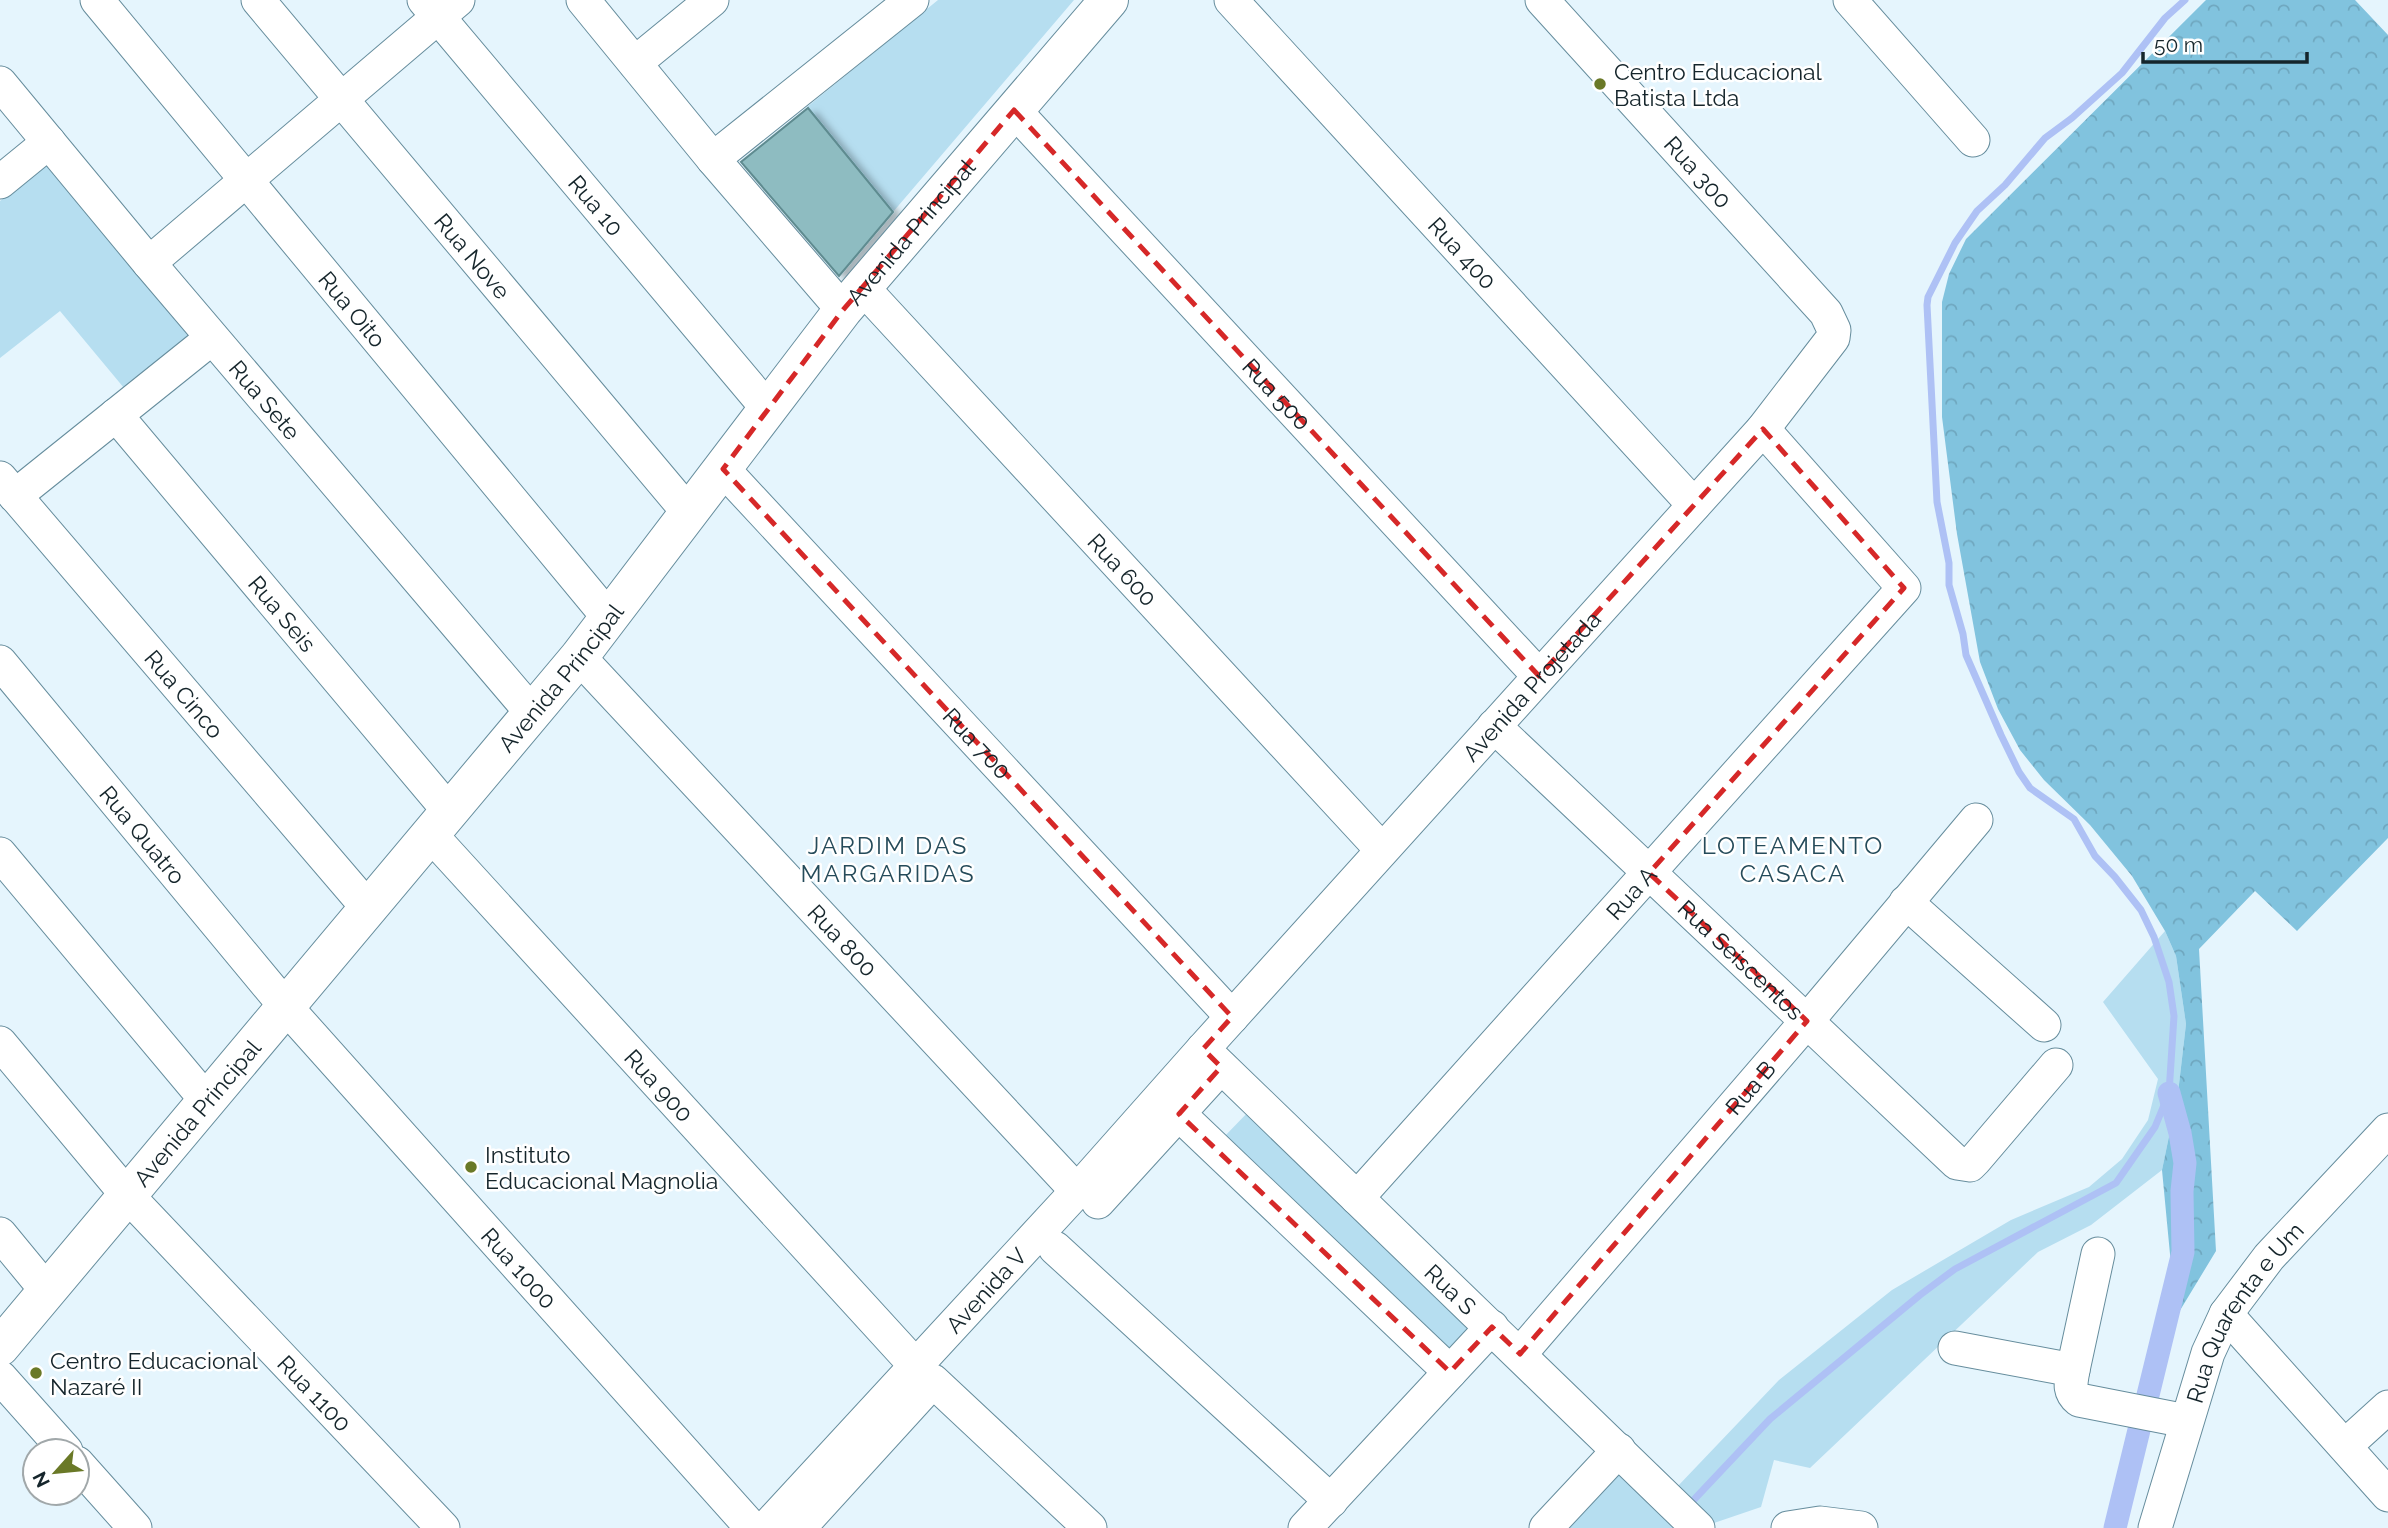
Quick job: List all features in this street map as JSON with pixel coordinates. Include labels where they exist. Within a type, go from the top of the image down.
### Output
[{"type":"main road","name":"Avenida Principal","points":[[0,1347],[579,657],[853,299],[1109,0]]},
{"type":"street","name":"Rua Oito","points":[[97,0],[609,618]]},
{"type":"street","name":"Rua Nove","points":[[258,0],[689,513]]},
{"type":"street","name":"Rua 600","points":[[583,0],[713,159],[853,299],[1382,850]]},
{"type":"street","points":[[635,63],[712,0]]},
{"type":"street","points":[[713,159],[912,0]]},
{"type":"street","name":"Rua 400","points":[[1231,0],[1694,505]]},
{"type":"street","name":"Rua 300","points":[[1542,0],[1826,313]]},
{"type":"street","points":[[1850,0],[1973,140]]},
{"type":"street","points":[[149,263],[341,100],[440,6]]},
{"type":"street","name":"Rua 10","points":[[440,6],[768,410]]},
{"type":"street","name":"Rua Sete","points":[[0,83],[212,338],[532,713]]},
{"type":"street","name":"Rua 500","points":[[1014,110],[1539,676]]},
{"type":"street","points":[[0,182],[49,142]]},
{"type":"street","name":"Avenida Projetada","points":[[1212,1058],[1232,1017],[1763,429],[1833,338],[1834,330],[1826,313]]},
{"type":"street","points":[[8,487],[116,415],[212,338]]},
{"type":"street","name":"Rua Seis","points":[[116,415],[440,823]]},
{"type":"street","name":"Rua A","points":[[1357,1198],[1905,588],[1763,429]]},
{"type":"street","name":"Rua 700","points":[[723,468],[1232,1017]]},
{"type":"street","name":"Rua Cinco","points":[[8,487],[368,908]]},
{"type":"street","name":"Rua 800","points":[[579,657],[1077,1191]]},
{"type":"street","name":"Rua Quatro","points":[[0,662],[286,1007]]},
{"type":"street","name":"Rua Seiscentos","points":[[1494,726],[1956,1163],[1969,1165],[1975,1160],[2056,1065]]},
{"type":"street","name":"Rua B","points":[[1520,1354],[1976,820]]},
{"type":"street","name":"Rua 900","points":[[440,823],[924,1374],[1090,1528]]},
{"type":"street","points":[[0,854],[207,1101]]},
{"type":"street","points":[[1906,902],[2044,1025]]},
{"type":"street","name":"Rua 1000","points":[[286,1007],[752,1528]]},
{"type":"street","name":"Rua 1100","points":[[0,1043],[127,1195],[443,1528]]},
{"type":"street","name":"Avenida V","points":[[814,1523],[924,1374],[1077,1191],[1212,1058]]},
{"type":"street","name":"Avenida V","points":[[766,1528],[1055,1248],[1178,1114],[1212,1058]]},
{"type":"street","name":"Rua S","points":[[1212,1058],[1697,1526]]},
{"type":"street","points":[[1178,1114],[1450,1373]]},
{"type":"street","name":"Rua Quarenta e Um","points":[[2155,1528],[2208,1353],[2226,1314],[2269,1257],[2388,1130]]},
{"type":"street","points":[[0,1234],[47,1291]]},
{"type":"street","points":[[1055,1248],[1331,1501]]},
{"type":"street","points":[[2098,1254],[2070,1388],[2079,1400],[2186,1421]]},
{"type":"street","points":[[2226,1314],[2388,1495]]},
{"type":"street","points":[[1306,1528],[1492,1327]]},
{"type":"street","points":[[1955,1348],[2073,1370]]},
{"type":"street","points":[[0,1377],[54,1437]]},
{"type":"street","points":[[2345,1446],[2388,1407]]},
{"type":"street","points":[[1546,1528],[1619,1450]]},
{"type":"street","points":[[91,1479],[135,1528]]},
{"type":"street","points":[[1788,1528],[1820,1524],[1860,1528]]},
{"type":"highlighted area","points":[[1014,110],[1539,676],[1763,429],[1904,588],[1649,873],[1807,1021],[1520,1354],[1492,1327],[1450,1372],[1179,1114],[1221,1067],[1203,1049],[1232,1017],[723,469],[843,310]]},
{"type":"shaded area","points":[[938,0],[1074,0],[893,212],[807,107]]},
{"type":"shaded area","points":[[50,160],[191,335],[124,388],[60,311],[0,358],[0,201]]},
{"type":"shaded area","points":[[2165,931],[2176,956],[2186,1024],[2178,1093],[2162,1170],[2091,1225],[2038,1252],[1810,1468],[1774,1460],[1761,1507],[1714,1523],[1677,1487],[1779,1380],[1892,1290],[2011,1220],[2089,1187],[2122,1159],[2148,1120],[2158,1079],[2103,1002]]},
{"type":"shaded area","points":[[1253,1107],[1479,1325],[1449,1356],[1221,1140]]},
{"type":"shaded area","points":[[1620,1470],[1682,1528],[1565,1528]]},
{"type":"green space","points":[[2206,0],[2355,0],[2388,35],[2388,838],[2297,931],[2255,891],[2199,949],[2216,1251],[2176,1317],[2162,1170],[2178,1093],[2186,1024],[2176,956],[2165,931],[2132,876],[2090,825],[2044,780],[2020,750],[1998,709],[1980,662],[1957,534],[1942,417],[1942,302],[1949,274],[1966,239]]},
{"type":"building","points":[[808,108],[893,212],[839,276],[741,162]]},
{"type":"waterway","points":[[1687,1507],[1770,1419],[1920,1295],[1955,1269],[2116,1183],[2155,1127],[2169,1093],[2174,1016],[2169,982],[2154,937],[2141,910],[2095,856],[2074,819],[2030,788],[2019,772],[1966,655],[1949,585],[1949,563],[1937,502],[1927,305],[1928,297],[1955,243],[1977,211],[2005,185],[2045,138],[2072,118],[2122,73],[2165,18],[2185,0]]},
{"type":"waterway","points":[[2148,1395],[2183,1252],[2182,1191],[2185,1163],[2169,1093]]},
{"type":"waterway","points":[[2115,1528],[2139,1430]]},
{"type":"place","name":"Centro Educacional Batista Ltda","points":[[1600,84]]},
{"type":"place","name":"Instituto Educacional Magnolia","points":[[471,1167]]},
{"type":"place","name":"Centro Educacional Nazaré II","points":[[36,1373]]},
{"type":"district","name":"JARDIM DAS MARGARIDAS","points":[[888,859]]},
{"type":"district","name":"LOTEAMENTO CASACA","points":[[1793,859]]}]
